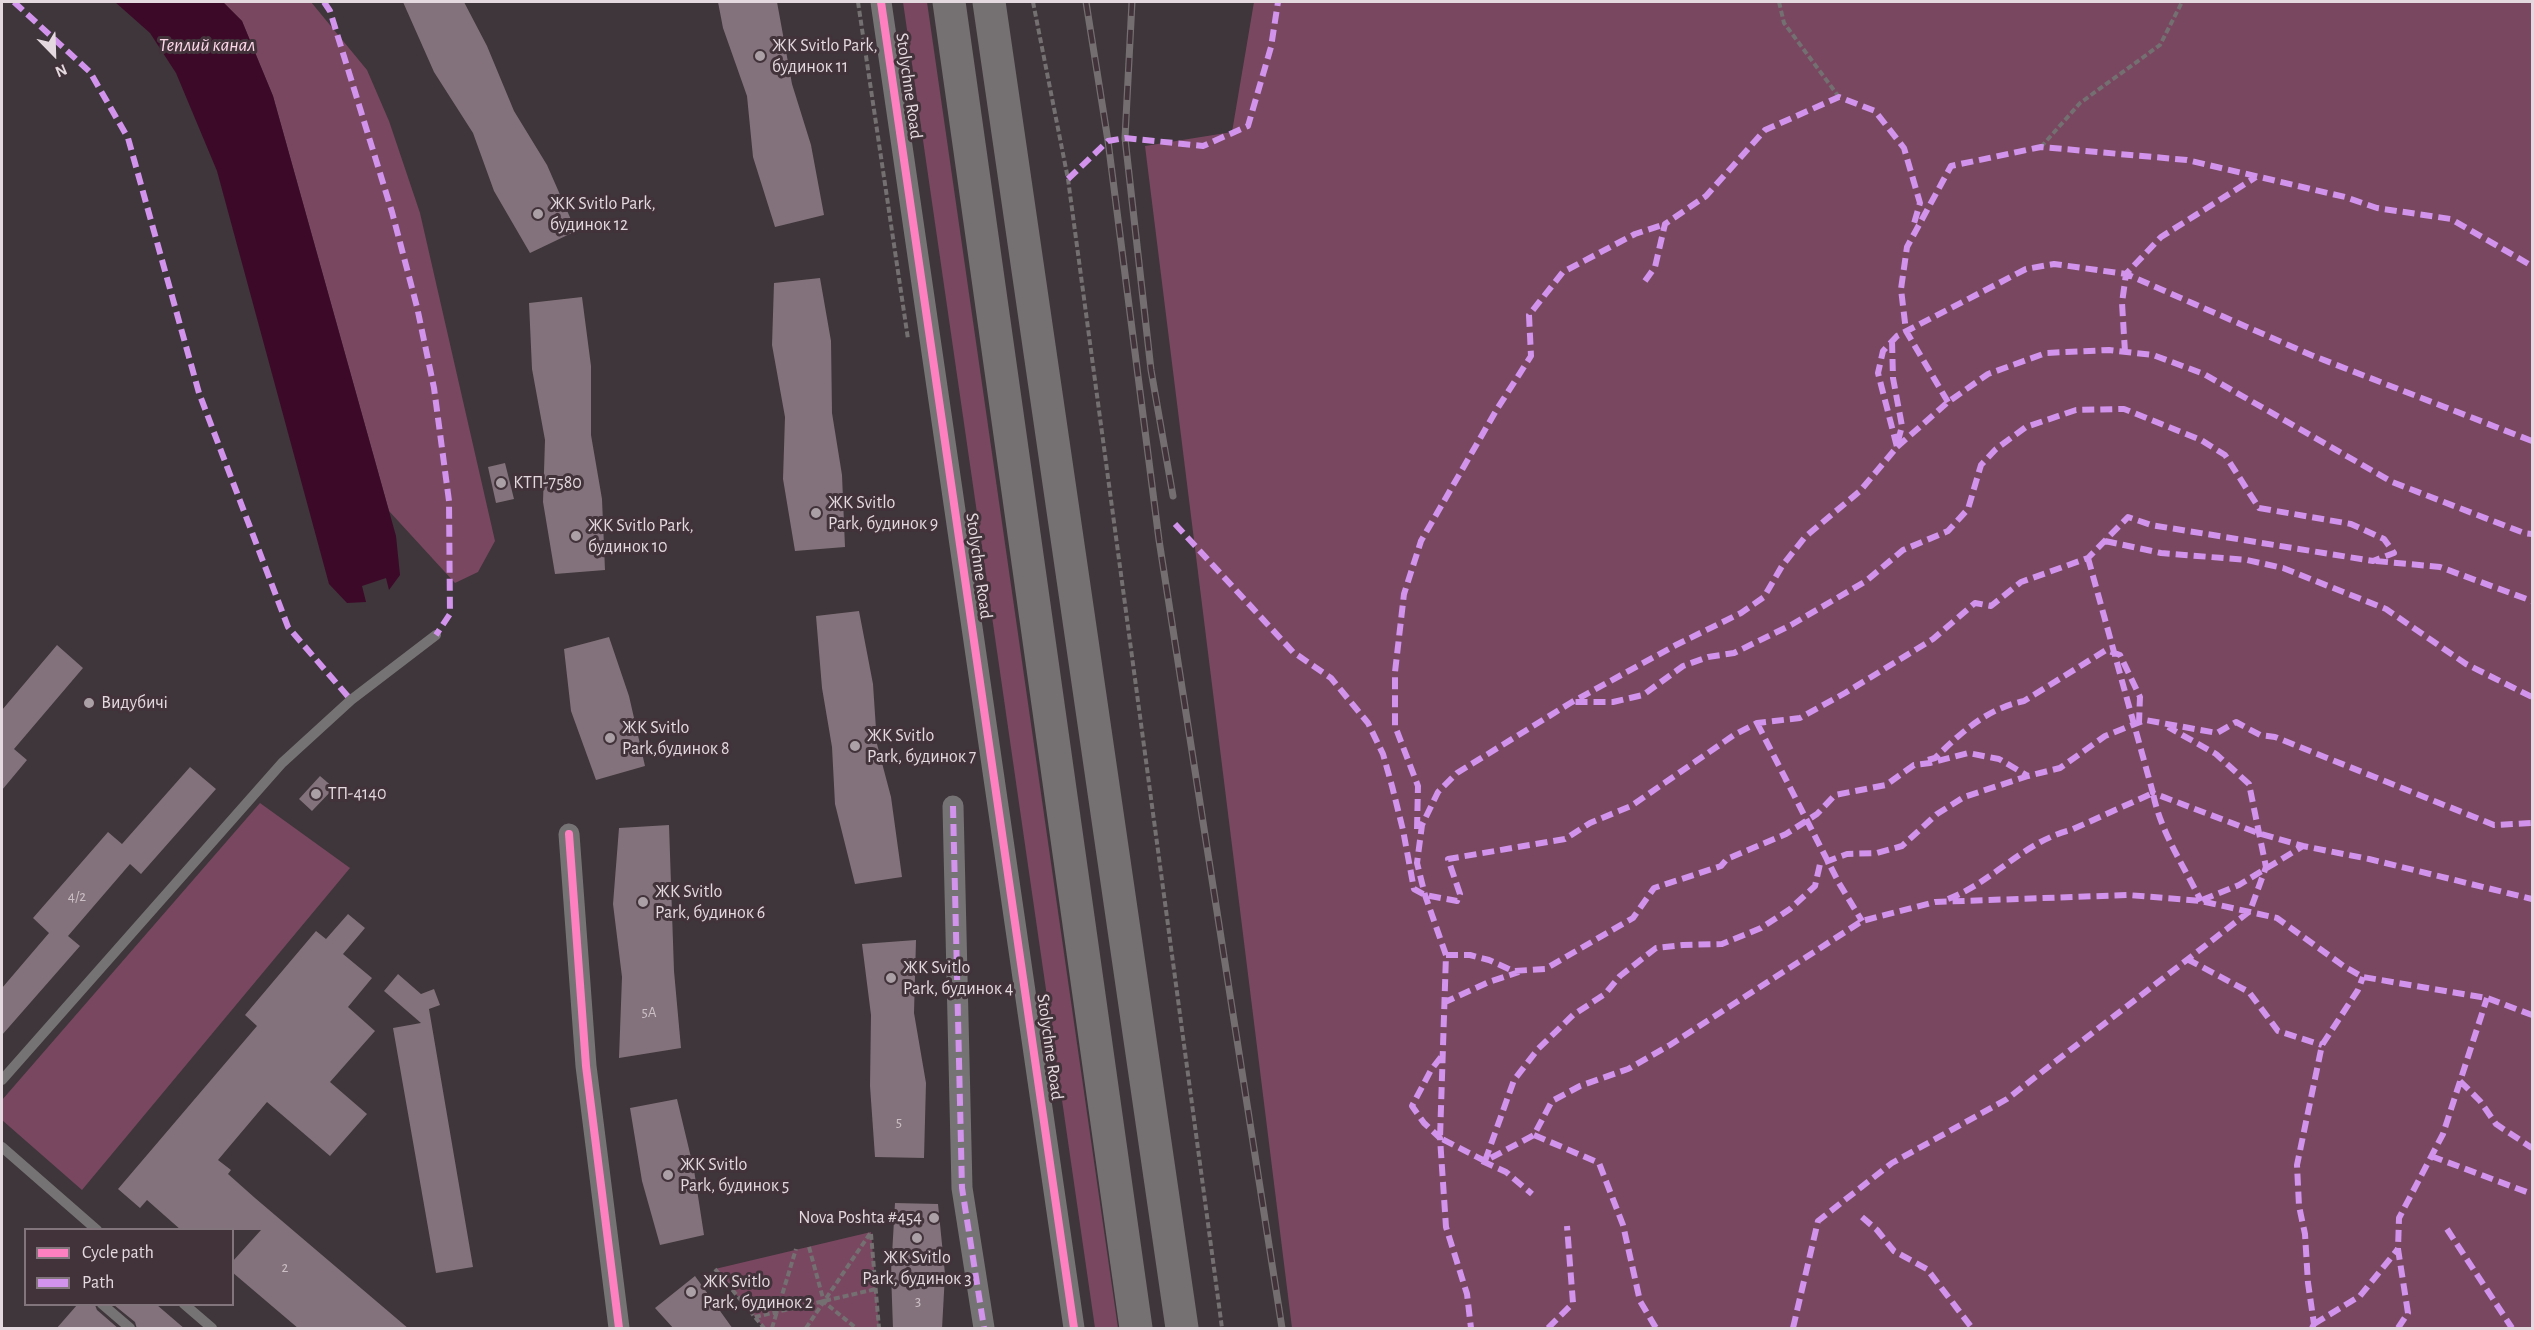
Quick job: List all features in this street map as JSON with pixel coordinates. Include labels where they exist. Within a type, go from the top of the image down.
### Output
[{"type":"highway","points":[[949,2],[1136,1329]]},
{"type":"highway","points":[[989,2],[1182,1329]]},
{"type":"street","name":"Stolychne Road","points":[[881,2],[1047,1136],[1070,1324]]},
{"type":"street","points":[[952,807],[962,1188],[984,1329]]},
{"type":"street","points":[[569,834],[586,1066],[619,1329]]},
{"type":"lane","points":[[2,1080],[282,763],[351,700],[436,635]]},
{"type":"lane","points":[[2,1147],[95,1228]]},
{"type":"lane","points":[[103,1306],[130,1329]]},
{"type":"lane","points":[[185,1306],[212,1329]]},
{"type":"path","points":[[1033,2],[1068,178],[1222,1329]]},
{"type":"path","points":[[1779,2],[1784,23],[1839,97]]},
{"type":"path","points":[[2041,147],[2080,103],[2160,45],[2182,2]]},
{"type":"path","points":[[806,1329],[871,1232],[879,1329]]},
{"type":"path","points":[[809,1247],[824,1302],[856,1329]]},
{"type":"path","points":[[772,1329],[796,1249]]},
{"type":"path","points":[[715,1269],[764,1329]]},
{"type":"path","points":[[755,1317],[876,1289]]},
{"type":"shaded area","points":[[223,2],[311,2],[367,70],[389,121],[420,213],[495,541],[478,572],[455,583],[389,511],[273,96],[242,21]]},
{"type":"shaded area","points":[[903,2],[927,2],[1118,1328],[1095,1328]]},
{"type":"shaded area","points":[[1254,2],[2532,2],[2532,1328],[1292,1328],[1145,146],[1232,132]]},
{"type":"shaded area","points":[[260,803],[350,868],[82,1190],[2,1120],[2,1100]]},
{"type":"shaded area","points":[[871,1232],[879,1328],[764,1328],[715,1269]]},
{"type":"water","name":"Теплий канал","points":[[115,2],[223,2],[242,21],[273,96],[396,536],[400,575],[389,590],[386,578],[362,586],[366,602],[347,603],[329,584],[217,171],[176,73],[150,33]]},
{"type":"building","points":[[403,2],[464,2],[487,46],[514,111],[547,165],[576,231],[530,253],[494,191],[473,133],[434,72]]},
{"type":"building","name":"ЖК Svitlo Park, будинок 11","points":[[718,2],[777,2],[792,84],[811,145],[824,215],[775,227],[753,157],[747,96],[723,28]]},
{"type":"building","points":[[820,278],[831,341],[832,413],[842,475],[845,547],[795,551],[783,479],[785,417],[772,345],[774,283]]},
{"type":"building","points":[[582,297],[591,366],[591,435],[602,499],[605,570],[555,574],[543,502],[545,440],[532,369],[529,303]]},
{"type":"building","name":"КТП-7580","points":[[505,463],[514,499],[496,503],[488,467]]},
{"type":"building","points":[[859,611],[873,684],[877,744],[891,797],[902,877],[855,884],[835,804],[832,747],[822,688],[816,616]]},
{"type":"building","points":[[609,637],[629,696],[645,766],[596,780],[571,711],[564,649]]},
{"type":"building","points":[[57,645],[83,668],[14,749],[27,760],[2,790],[2,710]]},
{"type":"building","points":[[190,767],[216,789],[141,874],[130,864],[68,936],[80,946],[2,1035],[2,988],[49,933],[33,918],[108,832],[122,844]]},
{"type":"building","name":"ТП-4140","points":[[320,776],[334,788],[312,811],[299,799]]},
{"type":"building","name":"ЖК Svitlo Park, будинок 6","points":[[669,825],[674,971],[681,1048],[619,1058],[622,977],[613,904],[619,828]]},
{"type":"building","points":[[348,914],[365,928],[343,954],[372,978],[348,1007],[375,1031],[330,1082],[367,1114],[330,1156],[267,1102],[218,1160],[231,1170],[228,1174],[255,1198],[409,1329],[299,1329],[234,1274],[234,1260],[261,1230],[179,1228],[147,1200],[140,1208],[118,1189],[257,1026],[245,1015],[316,931],[326,939]]},
{"type":"building","name":"ЖК Svitlo Park, будинок 4","points":[[916,940],[914,1013],[926,1083],[924,1158],[875,1157],[870,1086],[871,1015],[862,944]]},
{"type":"building","points":[[398,974],[421,994],[434,989],[440,1005],[429,1009],[473,1267],[436,1273],[393,1028],[421,1023],[384,991]]},
{"type":"building","name":"ЖК Svitlo Park, будинок 5","points":[[677,1099],[694,1170],[704,1235],[660,1245],[642,1181],[630,1108]]},
{"type":"building","points":[[895,1203],[938,1204],[945,1274],[942,1329],[893,1329],[891,1272]]},
{"type":"building","name":"ЖК Svitlo Park, будинок 2","points":[[695,1276],[733,1329],[674,1329],[655,1308]]},
{"type":"building","points":[[76,1306],[95,1306],[119,1329],[56,1329]]},
{"type":"building","points":[[115,1306],[158,1306],[185,1329],[137,1329],[135,1322]]},
{"type":"railway","points":[[1086,2],[1108,141],[1159,540],[1282,1328]]},
{"type":"railway","points":[[1132,2],[1125,138],[1151,370],[1173,496]]},
{"type":"marked path","points":[[14,2],[90,72],[128,138],[199,393],[288,627],[351,700]]},
{"type":"marked path","points":[[324,2],[330,11],[392,212],[417,307],[434,388],[449,501],[450,614],[436,635]]},
{"type":"marked path","points":[[1068,179],[1108,141],[1125,138],[1203,146],[1248,126],[1271,47],[1278,2]]},
{"type":"marked path","points":[[1645,281],[1655,267],[1665,224],[1706,196],[1765,130],[1839,97],[1875,111],[1904,148],[1920,203],[1913,227]]},
{"type":"marked path","points":[[1948,402],[1906,331],[1901,289],[1907,247],[1951,166],[2041,147],[2187,160],[2345,197],[2377,208],[2451,219],[2532,266]]},
{"type":"marked path","points":[[2125,352],[2122,303],[2126,274],[2161,237],[2256,177]]},
{"type":"marked path","points":[[1417,829],[1418,786],[1395,726],[1395,672],[1404,594],[1421,541],[1497,409],[1531,356],[1529,315],[1563,272],[1635,234],[1665,224]]},
{"type":"marked path","points":[[2532,441],[2311,355],[2126,274],[2054,264],[2026,269],[1897,336],[1883,351],[1878,373],[1897,447],[1860,491],[1805,537],[1782,566],[1764,597],[1741,613],[1676,645],[1572,702],[1457,773],[1438,792],[1422,825],[1417,863],[1425,895],[1446,955],[1440,1138],[1485,1161],[1534,1135],[1552,1101],[1580,1086],[1628,1069],[1670,1045],[1862,921],[1935,902],[2128,895],[2201,901],[2277,918],[2345,967],[2363,977],[2487,998],[2532,1015]]},
{"type":"marked path","points":[[1892,341],[1893,378],[1902,426],[1898,441]]},
{"type":"marked path","points":[[1897,447],[1948,402],[1988,374],[2046,353],[2109,350],[2153,355],[2204,374],[2392,482],[2524,533],[2532,534]]},
{"type":"marked path","points":[[1175,524],[1293,652],[1331,678],[1368,723],[1383,754],[1392,786],[1414,889],[1425,895],[1457,901],[1460,894],[1448,859],[1565,839],[1590,823],[1631,806],[1734,735],[1757,723],[1800,718],[1845,693],[1933,639],[1975,603],[1991,606],[2021,582],[2088,558],[2128,517],[2151,525],[2373,561],[2394,553],[2384,539],[2351,524],[2259,508],[2225,455],[2201,440],[2124,409],[2076,410],[2026,427],[1996,449],[1981,465],[1968,509],[1948,531],[1903,550],[1866,581],[1791,625],[1734,653],[1708,657],[1683,666],[1643,695],[1613,702],[1575,702]]},
{"type":"marked path","points":[[2105,541],[2161,553],[2247,560],[2283,568],[2386,609],[2466,664],[2532,697]]},
{"type":"marked path","points":[[2088,558],[2153,793],[2258,833],[2303,846]]},
{"type":"marked path","points":[[2376,561],[2440,567],[2532,601]]},
{"type":"marked path","points":[[1928,760],[1935,758],[1986,716],[2024,701],[2106,650],[2120,655],[2140,697],[2139,723]]},
{"type":"marked path","points":[[1485,1161],[1514,1080],[1538,1049],[1573,1015],[1605,994],[1620,976],[1656,948],[1722,944],[1761,928],[1790,909],[1815,886],[1820,864],[1847,854],[1877,853],[1902,846],[1937,814],[1964,797],[2060,768],[2105,736],[2145,720],[2217,733],[2236,722],[2260,735],[2275,737],[2494,825],[2532,823]]},
{"type":"marked path","points":[[1757,723],[1839,883],[1862,921]]},
{"type":"marked path","points":[[1793,1328],[1818,1221],[1892,1163],[2007,1099],[2250,911],[2266,867],[2249,784],[2216,754],[2168,727]]},
{"type":"marked path","points":[[1446,955],[1470,955],[1489,960],[1513,971],[1545,969],[1633,918],[1654,888],[1721,866],[1727,859],[1786,834],[1817,814],[1835,795],[1886,785],[1914,765],[1968,753],[1999,759],[2028,776]]},
{"type":"marked path","points":[[1948,899],[1979,883],[2038,843],[2153,793],[2167,835],[2201,901]]},
{"type":"marked path","points":[[953,806],[962,1188],[984,1328]]},
{"type":"marked path","points":[[2202,900],[2239,885],[2303,846],[2369,859],[2532,899]]},
{"type":"marked path","points":[[2187,959],[2249,992],[2278,1031],[2322,1045]]},
{"type":"marked path","points":[[1443,1003],[1489,982],[1519,972]]},
{"type":"marked path","points":[[2312,1328],[2314,1324],[2308,1283],[2305,1234],[2299,1206],[2297,1165],[2322,1045],[2358,990],[2363,977]]},
{"type":"marked path","points":[[2398,1328],[2408,1313],[2398,1249],[2399,1218],[2443,1134],[2487,998]]},
{"type":"marked path","points":[[1441,1057],[1431,1070],[1412,1106],[1424,1123],[1440,1138],[1446,1227],[1467,1294],[1471,1328]]},
{"type":"marked path","points":[[2460,1081],[2480,1101],[2496,1124],[2532,1148]]},
{"type":"marked path","points":[[1534,1135],[1599,1163],[1623,1225],[1640,1301],[1656,1328]]},
{"type":"marked path","points":[[2431,1156],[2532,1194]]},
{"type":"marked path","points":[[1482,1161],[1506,1172],[1532,1194]]},
{"type":"marked path","points":[[1862,1217],[1877,1230],[1894,1251],[1927,1269],[1972,1328]]},
{"type":"marked path","points":[[1548,1328],[1573,1303],[1567,1226]]},
{"type":"marked path","points":[[2447,1229],[2512,1328]]},
{"type":"marked path","points":[[2314,1324],[2360,1296],[2398,1249]]},
{"type":"cycle path","points":[[881,2],[1074,1328]]},
{"type":"cycle path","points":[[569,834],[586,1066],[619,1328]]},
{"type":"place","name":"ЖК Svitlo Park, будинок 11","points":[[760,56]]},
{"type":"place","name":"ЖК Svitlo Park, будинок 12","points":[[538,214]]},
{"type":"place","name":"КТП-7580","points":[[501,483]]},
{"type":"place","name":"ЖК Svitlo Park, будинок 9","points":[[816,513]]},
{"type":"place","name":"ЖК Svitlo Park, будинок 10","points":[[576,536]]},
{"type":"place","name":"Видубичі","points":[[89,703]]},
{"type":"place","name":"ЖК Svitlo Park,будинок 8","points":[[610,738]]},
{"type":"place","name":"ЖК Svitlo Park, будинок 7","points":[[855,746]]},
{"type":"place","name":"ТП-4140","points":[[316,794]]},
{"type":"place","name":"ЖК Svitlo Park, будинок 6","points":[[643,902]]},
{"type":"place","name":"ЖК Svitlo Park, будинок 4","points":[[891,978]]},
{"type":"place","name":"ЖК Svitlo Park, будинок 5","points":[[668,1175]]},
{"type":"place","name":"Nova Poshta #454","points":[[934,1218]]},
{"type":"place","name":"ЖК Svitlo Park, будинок 3","points":[[917,1238]]},
{"type":"place","name":"ЖК Svitlo Park, будинок 2","points":[[691,1292]]}]
